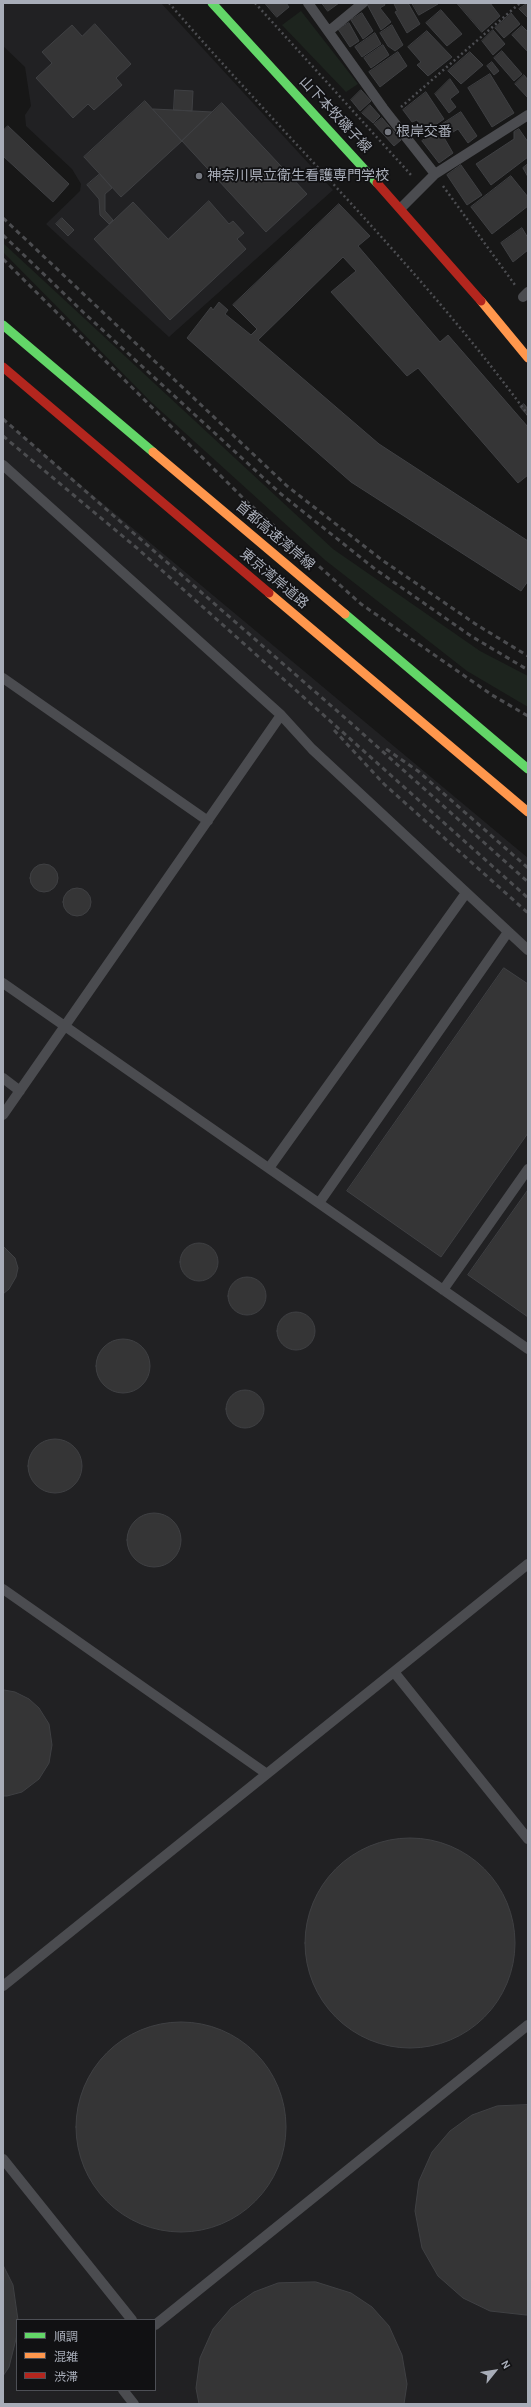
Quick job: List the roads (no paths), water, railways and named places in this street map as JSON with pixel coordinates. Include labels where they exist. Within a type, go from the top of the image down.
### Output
[{"type":"main road","name":"山下本牧磯子線","points":[[212,3],[401,208],[472,290],[528,358]]},
{"type":"main road","name":"首都高速湾岸線","points":[[3,325],[528,769]]},
{"type":"main road","name":"東京湾岸道路","points":[[3,333],[528,776]]},
{"type":"main road","name":"東京湾岸道路","points":[[3,367],[528,812]]},
{"type":"main road","points":[[3,375],[528,818]]},
{"type":"lane","points":[[308,3],[390,117],[435,174]]},
{"type":"lane","points":[[328,31],[363,3]]},
{"type":"lane","points":[[401,208],[435,174],[528,114]]},
{"type":"lane","points":[[3,465],[281,715],[312,749],[528,950]]},
{"type":"lane","points":[[3,678],[208,821]]},
{"type":"lane","points":[[3,1115],[281,715]]},
{"type":"lane","points":[[268,1168],[466,893]]},
{"type":"lane","points":[[319,1203],[508,932]]},
{"type":"lane","points":[[3,983],[528,1349]]},
{"type":"lane","points":[[3,1078],[20,1091]]},
{"type":"lane","points":[[443,1290],[528,1169]]},
{"type":"lane","points":[[3,1986],[528,1564]]},
{"type":"lane","points":[[3,1588],[267,1774]]},
{"type":"lane","points":[[394,1672],[528,1839]]},
{"type":"lane","points":[[156,2324],[528,2025]]},
{"type":"lane","points":[[3,2159],[131,2319]]},
{"type":"lane","points":[[124,2391],[134,2404]]},
{"type":"railway","points":[[3,218],[287,486],[382,560],[477,625],[528,656]]},
{"type":"railway","points":[[3,235],[83,312],[281,494],[375,569],[471,636],[528,670]]},
{"type":"railway","points":[[3,259],[244,499],[361,604],[492,695],[528,716]]},
{"type":"railway","points":[[3,419],[352,724],[528,882]]},
{"type":"railway","points":[[3,436],[138,549],[528,898]]},
{"type":"railway","points":[[334,730],[384,784],[528,913]]},
{"type":"railway","points":[[386,749],[418,771],[528,868]]},
{"type":"place","name":"根岸交番","points":[[388,132]]},
{"type":"place","name":"神奈川県立衛生看護専門学校","points":[[199,176]]}]
